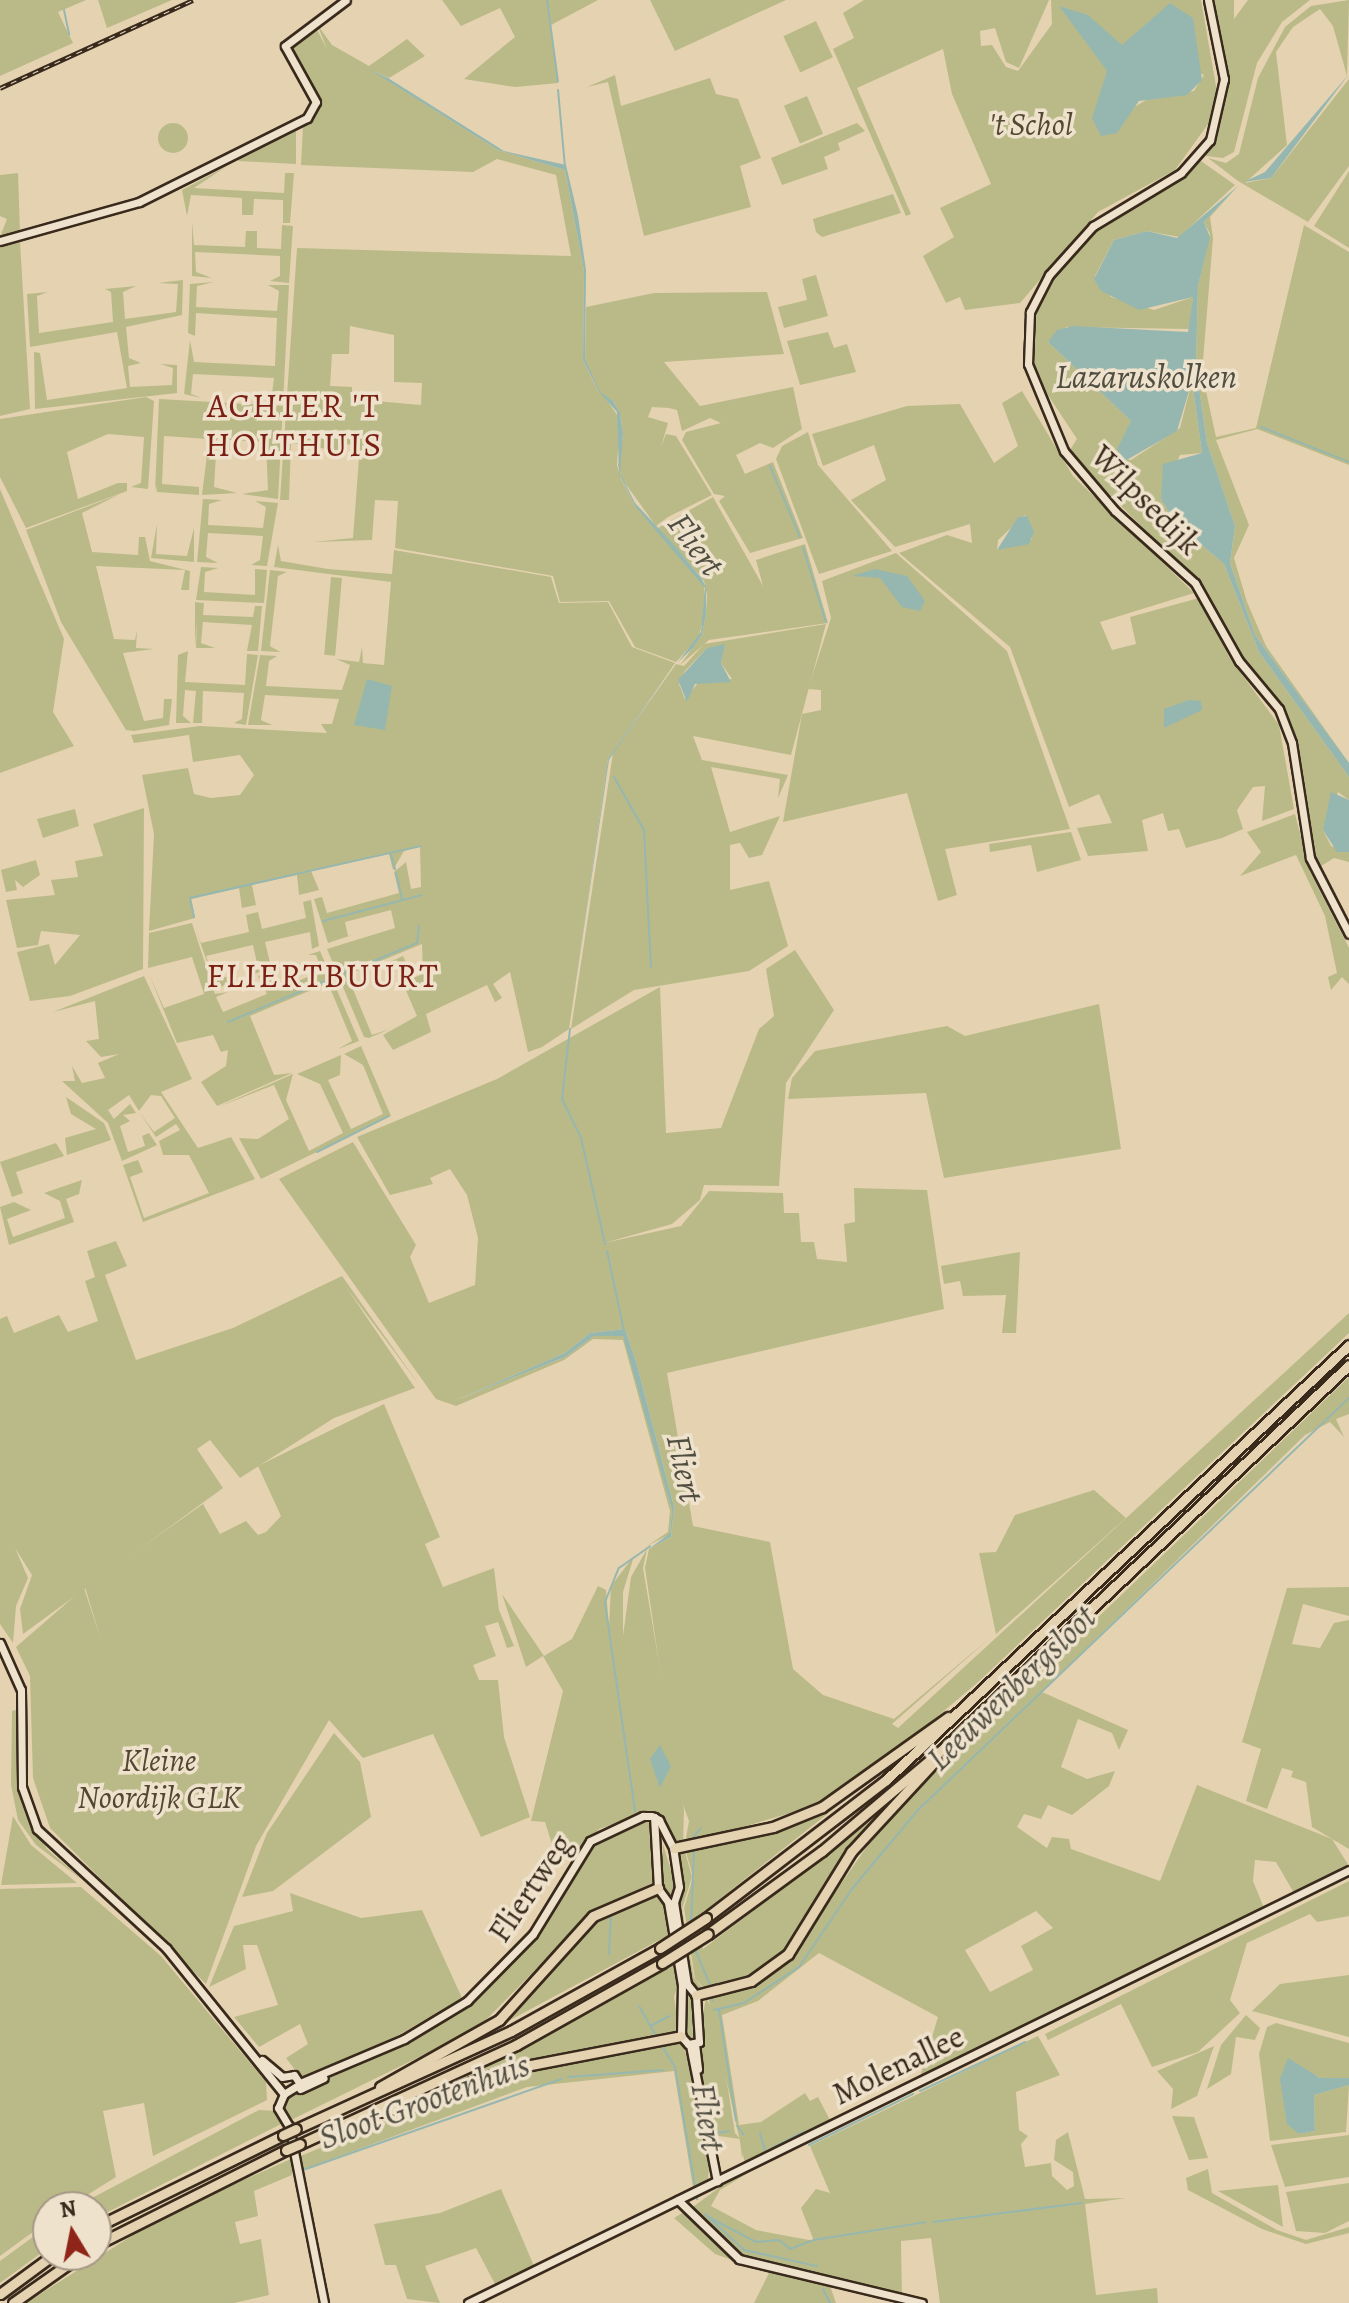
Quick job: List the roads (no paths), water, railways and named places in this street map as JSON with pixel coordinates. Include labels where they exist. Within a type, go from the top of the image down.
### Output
[{"type":"highway","points":[[112,2219],[283,2135],[511,2031],[660,1948],[706,1918],[837,1821],[968,1705],[1349,1345]]},
{"type":"highway","points":[[112,2237],[286,2150],[516,2045],[708,1934],[822,1851],[944,1748],[1349,1365]]},
{"type":"highway","points":[[666,1843],[773,1827],[822,1807],[968,1705]]},
{"type":"highway","points":[[696,1995],[751,1981],[788,1954],[851,1852],[944,1748]]},
{"type":"highway","points":[[361,2100],[483,2031],[593,1916],[658,1888]]},
{"type":"highway","points":[[353,2121],[510,2069],[681,2036]]},
{"type":"highway","points":[[0,2294],[32,2270]]},
{"type":"highway","points":[[13,2303],[58,2271]]},
{"type":"main road","points":[[0,241],[153,197],[309,116],[316,102],[285,46],[346,0]]},
{"type":"main road","name":"Wilpsedijk","points":[[1208,0],[1224,79],[1210,140],[1181,173],[1093,226],[1049,275],[1030,312],[1028,364],[1046,420],[1078,470],[1195,583],[1239,661],[1275,702],[1292,743],[1310,858],[1349,934]]},
{"type":"main road","points":[[0,1643],[21,1690],[22,1787],[37,1829],[166,1948],[281,2080],[300,2086]]},
{"type":"main road","name":"Fliertweg","points":[[284,2094],[329,2074],[467,2001],[533,1934],[590,1841],[619,1823],[654,1817],[666,1843],[684,1985]]},
{"type":"main road","points":[[666,1843],[653,1850],[658,1888],[668,1902],[684,1985],[681,2036],[692,2044],[712,2162],[719,2179]]},
{"type":"main road","name":"Molenallee","points":[[468,2303],[1349,1870]]},
{"type":"main road","points":[[684,1985],[696,1995],[702,2036],[692,2044]]},
{"type":"main road","points":[[281,2080],[284,2094],[278,2108],[289,2126],[324,2303]]},
{"type":"main road","points":[[680,2199],[694,2220],[739,2259],[922,2303]]},
{"type":"water","points":[[1170,3],[1193,18],[1202,80],[1187,95],[1139,101],[1117,133],[1101,136],[1092,118],[1107,71],[1059,6],[1088,15],[1122,45]]},
{"type":"water","points":[[369,69],[504,151],[566,165],[586,270],[585,359],[600,392],[613,401],[620,413],[623,434],[620,473],[635,503],[674,545],[706,588],[702,635],[678,662],[701,632],[705,588],[635,506],[619,474],[617,412],[599,392],[583,360],[584,271],[565,170],[498,150]]},
{"type":"water","points":[[1349,74],[1271,178],[1244,182],[1265,172]]},
{"type":"water","name":"Lazaruskolken","points":[[1238,186],[1204,222],[1210,237],[1198,286],[1196,366],[1207,443],[1235,526],[1230,563],[1255,635],[1349,763],[1349,777],[1259,652],[1224,564],[1176,523],[1161,499],[1163,464],[1202,453],[1192,381],[1177,431],[1125,461],[1117,449],[1131,421],[1048,342],[1057,330],[1073,326],[1188,332],[1193,297],[1139,310],[1101,291],[1094,279],[1114,240],[1147,231],[1177,238]]},
{"type":"water","points":[[1027,516],[1034,532],[1029,544],[997,550],[1018,517]]},
{"type":"water","points":[[875,569],[907,576],[925,601],[920,611],[902,607],[880,578],[852,576]]},
{"type":"water","points":[[725,644],[721,663],[731,682],[695,684],[687,702],[678,680],[707,648]]},
{"type":"water","points":[[675,663],[609,760],[569,1029],[608,759]]},
{"type":"water","points":[[367,679],[392,686],[385,730],[354,725]]},
{"type":"water","points":[[1189,700],[1201,701],[1202,710],[1164,728],[1164,709]]},
{"type":"water","points":[[1331,792],[1349,800],[1349,852],[1337,852],[1323,830]]},
{"type":"water","points":[[625,1329],[674,1507],[671,1537],[649,1549],[670,1533],[672,1510],[623,1336],[594,1336],[565,1357],[461,1398],[565,1353],[590,1333]]},
{"type":"water","points":[[660,1745],[671,1766],[660,1788],[650,1759]]},
{"type":"water","points":[[1288,2058],[1320,2078],[1349,2078],[1349,2085],[1314,2095],[1315,2131],[1299,2134],[1287,2124],[1280,2079]]},
{"type":"waterway","points":[[547,0],[558,81]]},
{"type":"waterway","points":[[64,10],[69,34]]},
{"type":"waterway","points":[[558,90],[565,167]]},
{"type":"waterway","points":[[1261,427],[1349,462]]},
{"type":"waterway","points":[[770,466],[800,537]]},
{"type":"waterway","points":[[803,547],[826,622]]},
{"type":"waterway","points":[[614,777],[644,830],[651,967]]},
{"type":"waterway","points":[[194,917],[190,898],[420,846]]},
{"type":"waterway","points":[[391,855],[395,869]]},
{"type":"waterway","points":[[396,873],[402,899]]},
{"type":"waterway","points":[[323,921],[422,895]]},
{"type":"waterway","points":[[340,975],[417,943],[419,926]]},
{"type":"waterway","points":[[228,1022],[332,978]]},
{"type":"waterway","name":"Fliert","points":[[570,1029],[562,1099],[581,1138],[605,1244]]},
{"type":"waterway","points":[[317,1152],[389,1116]]},
{"type":"waterway","name":"Fliert","points":[[607,1251],[624,1331]]},
{"type":"waterway","name":"Leeuwenbergsloot","points":[[714,2010],[744,2003],[799,1967],[852,1889],[919,1809],[1349,1398]]},
{"type":"waterway","name":"Fliert","points":[[635,1811],[605,1602],[619,1568],[650,1546]]},
{"type":"waterway","points":[[692,1839],[701,1828]]},
{"type":"waterway","points":[[691,1925],[694,1851]]},
{"type":"waterway","points":[[1299,1900],[1349,1876]]},
{"type":"waterway","points":[[1231,1934],[1290,1905]]},
{"type":"waterway","name":"Fliert","points":[[609,1954],[611,1912]]},
{"type":"waterway","points":[[1168,1965],[1225,1936]]},
{"type":"waterway","points":[[694,1947],[710,1985]]},
{"type":"waterway","points":[[1106,1995],[1162,1968]]},
{"type":"waterway","points":[[1042,2027],[1100,1999]]},
{"type":"waterway","name":"Fliert","points":[[639,2006],[656,2036]]},
{"type":"waterway","points":[[719,2010],[736,2121]]},
{"type":"waterway","name":"Leeuwenbergsloot","points":[[652,2025],[670,2016]]},
{"type":"waterway","points":[[1029,2033],[1035,2030]]},
{"type":"waterway","points":[[920,2091],[1025,2042]]},
{"type":"waterway","name":"Fliert","points":[[662,2046],[675,2067],[697,2199]]},
{"type":"waterway","name":"Sloot Grootenhuis","points":[[568,2077],[663,2070]]},
{"type":"waterway","name":"Sloot Grootenhuis","points":[[303,2170],[561,2079]]},
{"type":"waterway","points":[[809,2145],[913,2094]]},
{"type":"waterway","points":[[737,2126],[744,2135]]},
{"type":"waterway","points":[[717,2133],[729,2131]]},
{"type":"waterway","points":[[772,2148],[803,2132]]},
{"type":"waterway","points":[[760,2133],[765,2151]]},
{"type":"waterway","points":[[933,2222],[1082,2203]]},
{"type":"waterway","name":"Fliert","points":[[705,2214],[744,2250],[817,2266]]},
{"type":"waterway","points":[[708,2217],[756,2242],[779,2240],[790,2249],[814,2240]]},
{"type":"waterway","points":[[814,2240],[926,2222]]},
{"type":"waterway","name":"Fliert","points":[[823,2289],[830,2303]]},
{"type":"railway","points":[[0,88],[193,0]]},
{"type":"district","name":"ACHTER 'T HOLTHUIS","points":[[294,424]]},
{"type":"district","name":"FLIERTBUURT","points":[[323,976]]},
{"type":"park label","name":"'t Schol","points":[[1031,124]]},
{"type":"park label","name":"Kleine Noordijk GLK","points":[[159,1780]]}]
